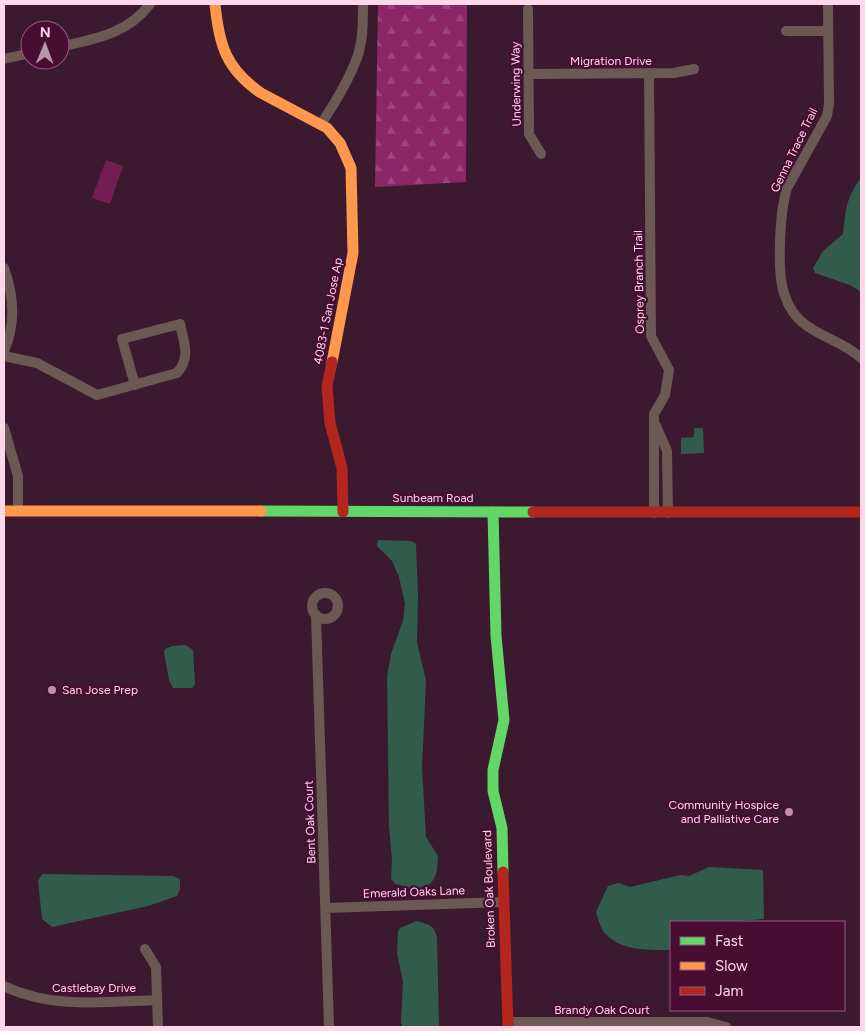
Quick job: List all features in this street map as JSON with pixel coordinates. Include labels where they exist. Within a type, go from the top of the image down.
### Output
[{"type":"street","points":[[70,45],[100,38],[115,32],[138,18],[150,4]]},
{"type":"street","name":"4083-1 San Jose Ap","points":[[215,4],[216,25],[224,51],[234,69],[261,93],[321,124],[340,143],[351,168],[353,253],[327,386],[330,423],[342,468],[343,512]]},
{"type":"street","points":[[321,124],[339,96],[357,57],[363,22],[363,4]]},
{"type":"street","name":"Genna Trace Trail","points":[[828,4],[829,104],[827,116],[786,188],[781,215],[781,282],[784,295],[800,320],[861,358]]},
{"type":"street","name":"Underwing Way","points":[[528,9],[530,134],[541,154]]},
{"type":"street","points":[[786,31],[828,31]]},
{"type":"street","points":[[4,59],[20,55]]},
{"type":"street","name":"Migration Drive","points":[[528,74],[674,73],[694,68]]},
{"type":"street","name":"Osprey Branch Trail","points":[[649,73],[651,336],[669,370],[665,395],[654,414],[654,513]]},
{"type":"street","points":[[4,268],[13,301],[12,321],[4,351]]},
{"type":"street","points":[[4,356],[37,363],[97,395],[135,385],[178,373],[184,365],[186,354],[180,324],[122,339],[135,385]]},
{"type":"street","points":[[654,423],[667,451],[668,513]]},
{"type":"street","points":[[4,428],[18,476],[18,510]]},
{"type":"street","name":"Sunbeam Road","points":[[4,510],[861,512]]},
{"type":"street","name":"Broken Oak Boulevard","points":[[493,512],[496,636],[504,720],[493,770],[494,791],[502,828],[508,1025]]},
{"type":"street","name":"Bent Oak Court","points":[[316,615],[329,1027]]},
{"type":"street","name":"Emerald Oaks Lane","points":[[326,908],[504,902]]},
{"type":"street","points":[[145,949],[156,967],[158,1027]]},
{"type":"street","name":"Castlebay Drive","points":[[4,986],[30,996],[68,1003],[157,1000]]},
{"type":"street","name":"Brandy Oak Court","points":[[508,1025],[707,1022],[726,1027]]},
{"type":"shaded area","points":[[106,160],[123,166],[110,204],[92,198]]},
{"type":"shaded area","points":[[861,177],[861,292],[850,285],[815,273],[813,268],[823,251],[843,234],[848,204],[852,192]]},
{"type":"shaded area","points":[[694,428],[703,428],[704,453],[681,454],[681,438],[694,437]]},
{"type":"shaded area","points":[[378,540],[411,541],[416,544],[417,643],[426,680],[422,767],[426,837],[438,856],[437,871],[434,879],[430,884],[415,889],[396,884],[391,879],[387,676],[391,654],[403,621],[405,604],[399,577],[392,561],[377,546]]},
{"type":"shaded area","points":[[186,645],[193,650],[195,684],[192,688],[173,688],[169,680],[164,652],[165,649],[173,646]]},
{"type":"shaded area","points":[[709,867],[763,870],[764,919],[670,921],[670,950],[625,946],[609,938],[603,931],[596,912],[608,886],[619,883],[630,887],[680,875],[689,876]]},
{"type":"shaded area","points":[[42,874],[173,876],[180,879],[180,889],[177,896],[148,906],[52,927],[42,919],[38,881]]},
{"type":"shaded area","points":[[417,921],[428,924],[436,933],[439,1027],[402,1027],[403,982],[397,953],[398,931],[400,928]]},
{"type":"green space","points":[[378,4],[467,4],[466,182],[375,187]]},
{"type":"traffic: fast","points":[[261,511],[533,512]]},
{"type":"traffic: fast","points":[[493,512],[496,636],[504,720],[493,770],[493,791],[502,828],[503,872]]},
{"type":"traffic: slow","points":[[215,4],[222,44],[226,55],[240,75],[261,93],[327,128],[340,143],[351,168],[353,253],[332,362]]},
{"type":"traffic: slow","points":[[4,511],[261,511]]},
{"type":"traffic: jam","points":[[332,362],[327,386],[330,423],[342,468],[343,512]]},
{"type":"traffic: jam","points":[[533,512],[861,512]]},
{"type":"traffic: jam","points":[[503,872],[508,1027]]},
{"type":"place","name":"San Jose Prep","points":[[52,690]]},
{"type":"place","name":"Community Hospice and Palliative Care","points":[[789,812]]}]
